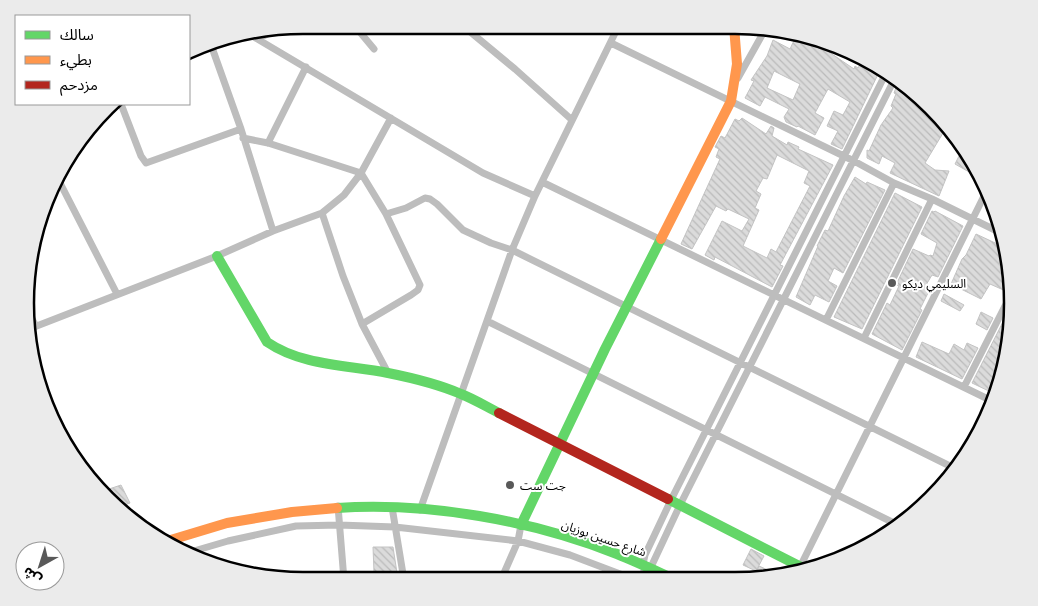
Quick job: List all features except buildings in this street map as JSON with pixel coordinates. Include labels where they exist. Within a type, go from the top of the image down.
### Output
[{"type":"main road","points":[[521,525],[559,443],[660,239],[731,101],[737,65],[735,34]]},
{"type":"main road","points":[[217,256],[267,342],[276,350],[297,357],[388,373],[443,386],[559,443],[795,565]]},
{"type":"main road","name":"شارع حسين بوزيان","points":[[174,539],[248,518],[295,510],[338,506],[392,507],[468,515],[521,525],[578,540],[658,572]]},
{"type":"street","points":[[362,34],[374,49]]},
{"type":"street","points":[[473,34],[572,120]]},
{"type":"street","points":[[420,510],[512,250],[535,196],[615,34]]},
{"type":"street","points":[[736,80],[762,35]]},
{"type":"street","points":[[258,39],[262,37]]},
{"type":"street","points":[[258,39],[483,173],[535,196]]},
{"type":"street","points":[[611,43],[845,156],[894,183],[994,228]]},
{"type":"street","points":[[213,49],[241,130],[273,231]]},
{"type":"street","points":[[268,143],[306,68]]},
{"type":"street","points":[[676,503],[707,430],[883,78]]},
{"type":"street","points":[[643,572],[646,567],[645,555],[716,435],[892,84]]},
{"type":"street","points":[[121,105],[146,163],[241,130]]},
{"type":"street","points":[[35,327],[322,213],[344,195],[361,173],[391,118]]},
{"type":"street","points":[[243,138],[268,143],[361,173],[386,214],[420,288],[412,295],[362,324]]},
{"type":"street","points":[[542,182],[987,398]]},
{"type":"street","points":[[826,320],[894,183]]},
{"type":"street","points":[[61,185],[117,294]]},
{"type":"street","points":[[386,214],[406,208],[425,198],[430,200],[437,204],[464,230],[512,250],[628,306],[950,466]]},
{"type":"street","points":[[805,563],[983,198]]},
{"type":"street","points":[[864,338],[932,199]]},
{"type":"street","points":[[322,213],[342,276],[362,324],[388,373]]},
{"type":"street","points":[[964,387],[1004,308]]},
{"type":"street","points":[[487,321],[892,522]]},
{"type":"street","points":[[338,506],[343,572]]},
{"type":"street","points":[[392,507],[403,572]]},
{"type":"street","points":[[504,572],[518,541],[521,525]]},
{"type":"street","points":[[197,550],[296,526],[395,527],[518,541],[570,555],[616,572]]},
{"type":"traffic: fast","points":[[521,525],[605,349],[661,239]]},
{"type":"traffic: fast","points":[[217,256],[267,342],[281,350],[295,356],[326,364],[388,373],[443,387],[466,396],[499,413]]},
{"type":"traffic: fast","points":[[668,499],[797,565]]},
{"type":"traffic: fast","points":[[337,508],[372,507],[443,511],[515,523],[584,542],[658,572]]},
{"type":"traffic: slow","points":[[661,239],[731,101],[737,64],[735,34]]},
{"type":"traffic: slow","points":[[174,539],[227,523],[292,512],[337,508]]},
{"type":"traffic: jam","points":[[499,413],[668,499]]},
{"type":"place","name":"السليمي ديكو","points":[[892,283]]},
{"type":"place","name":"جت ست","points":[[510,485]]}]
